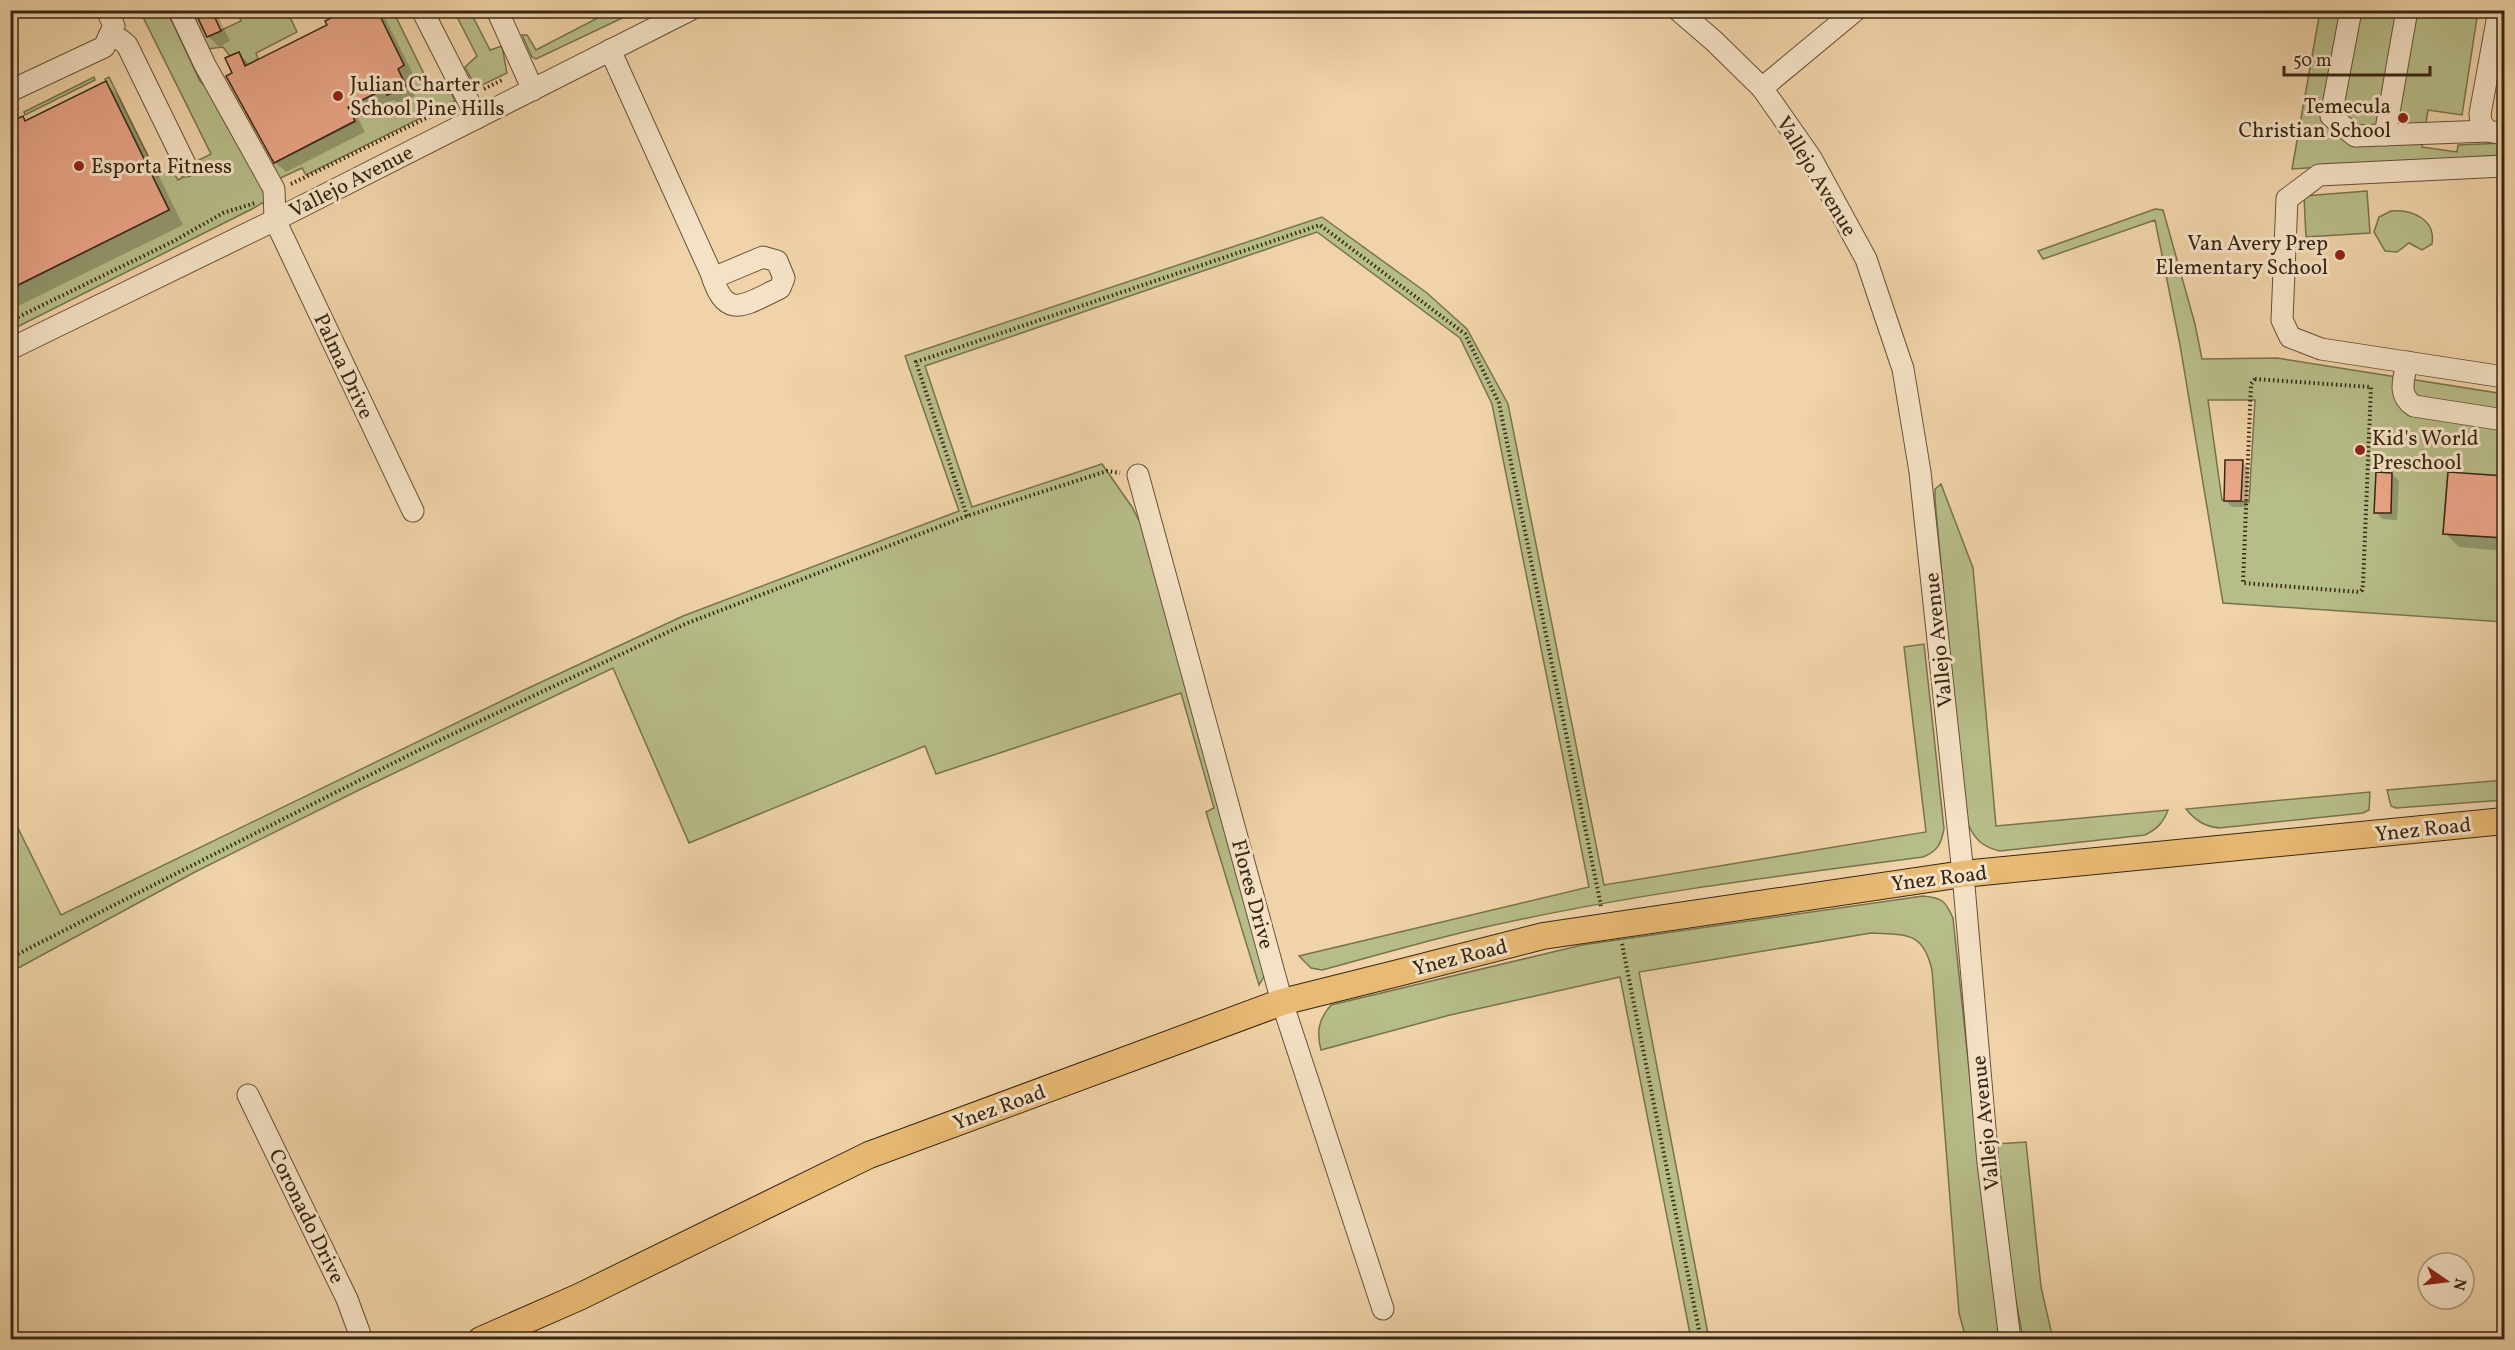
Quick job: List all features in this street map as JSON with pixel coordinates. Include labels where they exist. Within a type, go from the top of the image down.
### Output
[{"type":"main road","name":"Ynez Road","points":[[481,1340],[579,1297],[869,1155],[1282,1002],[1543,936],[1610,926],[1963,874],[2505,821]]},
{"type":"street","points":[[10,91],[104,47],[114,26],[107,10]]},
{"type":"street","points":[[179,10],[205,65],[274,189],[275,220]]},
{"type":"street","points":[[422,10],[477,118]]},
{"type":"street","points":[[497,10],[533,90]]},
{"type":"street","name":"Vallejo Avenue","points":[[1678,10],[1714,41],[1761,88],[1811,158],[1866,259],[1903,369],[1920,472],[1963,874],[1988,1163],[2010,1340]]},
{"type":"street","points":[[1761,88],[1856,10]]},
{"type":"street","points":[[2351,10],[2331,116],[2355,136],[2496,133]]},
{"type":"street","points":[[2385,135],[2407,10]]},
{"type":"street","points":[[2496,133],[2481,123],[2480,114],[2499,10]]},
{"type":"street","name":"Vallejo Avenue","points":[[10,349],[275,220],[684,12]]},
{"type":"street","points":[[109,36],[127,45],[186,166]]},
{"type":"street","points":[[610,50],[713,278]]},
{"type":"street","points":[[2505,166],[2319,175],[2287,199],[2282,320],[2290,337],[2320,349],[2505,377]]},
{"type":"street","name":"Palma Drive","points":[[275,220],[413,511]]},
{"type":"street","points":[[2407,362],[2402,393],[2406,401],[2414,406],[2505,420]]},
{"type":"street","name":"Flores Drive","points":[[1138,475],[1282,1002],[1383,1309]]},
{"type":"street","name":"Coronado Drive","points":[[248,1095],[347,1299],[363,1340]]},
{"type":"path","points":[[10,321],[174,241],[223,213],[246,207],[274,194],[524,70]]},
{"type":"path","points":[[967,516],[916,362],[1320,225],[1465,334],[1499,403],[1601,905],[1610,926],[1620,939],[1638,1019],[1701,1340]]},
{"type":"path","points":[[2255,379],[2281,380],[2371,387],[2363,585],[2359,592],[2246,585],[2242,580],[2251,384],[2255,379]]},
{"type":"path","points":[[10,957],[419,750],[686,624],[967,516],[1107,471],[1138,475]]},
{"type":"green space","points":[[613,10],[637,11],[536,59],[532,57],[522,35],[527,35],[536,50]]},
{"type":"green space","points":[[140,11],[167,11],[200,81],[209,90],[267,195],[264,202],[252,209],[11,330],[11,289],[169,210],[105,79],[109,77],[158,176],[171,169],[178,180],[200,168],[199,160],[211,154]]},
{"type":"green space","points":[[236,11],[287,11],[297,32],[256,53],[258,59],[246,66],[239,52],[230,56],[223,47],[207,49],[196,26],[195,19],[198,18],[207,37],[241,21]]},
{"type":"green space","points":[[377,11],[393,11],[432,90],[447,84],[455,101],[306,175],[302,168],[276,180],[268,166],[355,122],[349,107],[384,89],[388,95],[406,86],[398,69],[404,65]]},
{"type":"green space","points":[[454,11],[470,11],[490,50],[502,46],[507,73],[476,88],[465,67],[477,56]]},
{"type":"green space","name":"Temecula Christian School","points":[[2320,11],[2478,11],[2462,115],[2428,110],[2422,147],[2457,152],[2458,145],[2504,143],[2504,155],[2292,169]]},
{"type":"green space","points":[[94,77],[95,80],[25,115],[24,112]]},
{"type":"green space","points":[[2367,191],[2370,233],[2306,237],[2304,196]]},
{"type":"green space","name":"Kid's World Preschool","points":[[2155,209],[2163,210],[2195,324],[2202,359],[2277,358],[2504,394],[2504,476],[2448,473],[2443,534],[2504,538],[2497,595],[2504,596],[2504,622],[2223,603],[2180,345],[2155,220],[2043,259],[2038,251]],"holes":[[[2208,400],[2255,400],[2249,502],[2222,500]]]},
{"type":"green space","points":[[2391,211],[2415,214],[2427,222],[2432,244],[2422,250],[2409,243],[2397,252],[2385,251],[2374,232],[2379,217]]},
{"type":"green space","points":[[1322,217],[1427,293],[1467,329],[1508,404],[1604,885],[1926,832],[1904,647],[1924,644],[1944,829],[1940,843],[1935,849],[1923,857],[1757,879],[1536,916],[1421,943],[1322,970],[1311,968],[1299,956],[1589,887],[1492,404],[1460,338],[1317,232],[925,366],[972,507],[1102,464],[1132,507],[1146,534],[1265,975],[1259,985],[1206,812],[1214,808],[1181,693],[936,774],[925,746],[689,843],[613,668],[195,872],[11,972],[10,812],[61,915],[522,691],[683,616],[959,511],[905,356]]},
{"type":"green space","points":[[1941,484],[1973,568],[1996,826],[2168,810],[2162,822],[2149,833],[2000,851],[1980,842],[1968,824],[1958,745],[1935,500],[1935,489]]},
{"type":"green space","points":[[2504,780],[2504,800],[2396,808],[2391,806],[2387,790]]},
{"type":"green space","points":[[2370,792],[2369,810],[2363,813],[2219,828],[2201,822],[2186,809]]},
{"type":"green space","points":[[1923,896],[1942,901],[1953,918],[1987,1240],[2000,1339],[1966,1339],[1959,1313],[1932,970],[1924,948],[1911,938],[1903,935],[1871,933],[1639,972],[1709,1339],[1691,1339],[1620,977],[1450,1015],[1321,1050],[1320,1026],[1331,1005],[1582,945]]},
{"type":"green space","points":[[2026,1142],[2041,1287],[2053,1339],[2023,1339],[2008,1257],[1995,1144]]},
{"type":"building","points":[[346,10],[377,10],[404,65],[398,69],[406,86],[387,95],[384,89],[348,107],[355,121],[274,163],[226,76],[232,73],[225,58],[239,52],[245,66],[327,25],[325,21]]},
{"type":"building","points":[[212,11],[221,31],[207,37],[198,18]]},
{"type":"building","name":"Esporta Fitness","points":[[106,81],[169,210],[10,289],[10,122],[23,116],[25,121]]},
{"type":"building","points":[[2225,460],[2243,460],[2241,501],[2224,501]]},
{"type":"building","points":[[2376,472],[2392,473],[2391,513],[2374,513]]},
{"type":"building","points":[[2448,472],[2505,476],[2505,538],[2443,534]]},
{"type":"place","name":"Julian Charter School Pine Hills","points":[[338,96]]},
{"type":"place","name":"Temecula Christian School","points":[[2403,118]]},
{"type":"place","name":"Esporta Fitness","points":[[79,166]]},
{"type":"place","name":"Van Avery Prep Elementary School","points":[[2340,255]]},
{"type":"place","name":"Kid's World Preschool","points":[[2360,450]]}]
